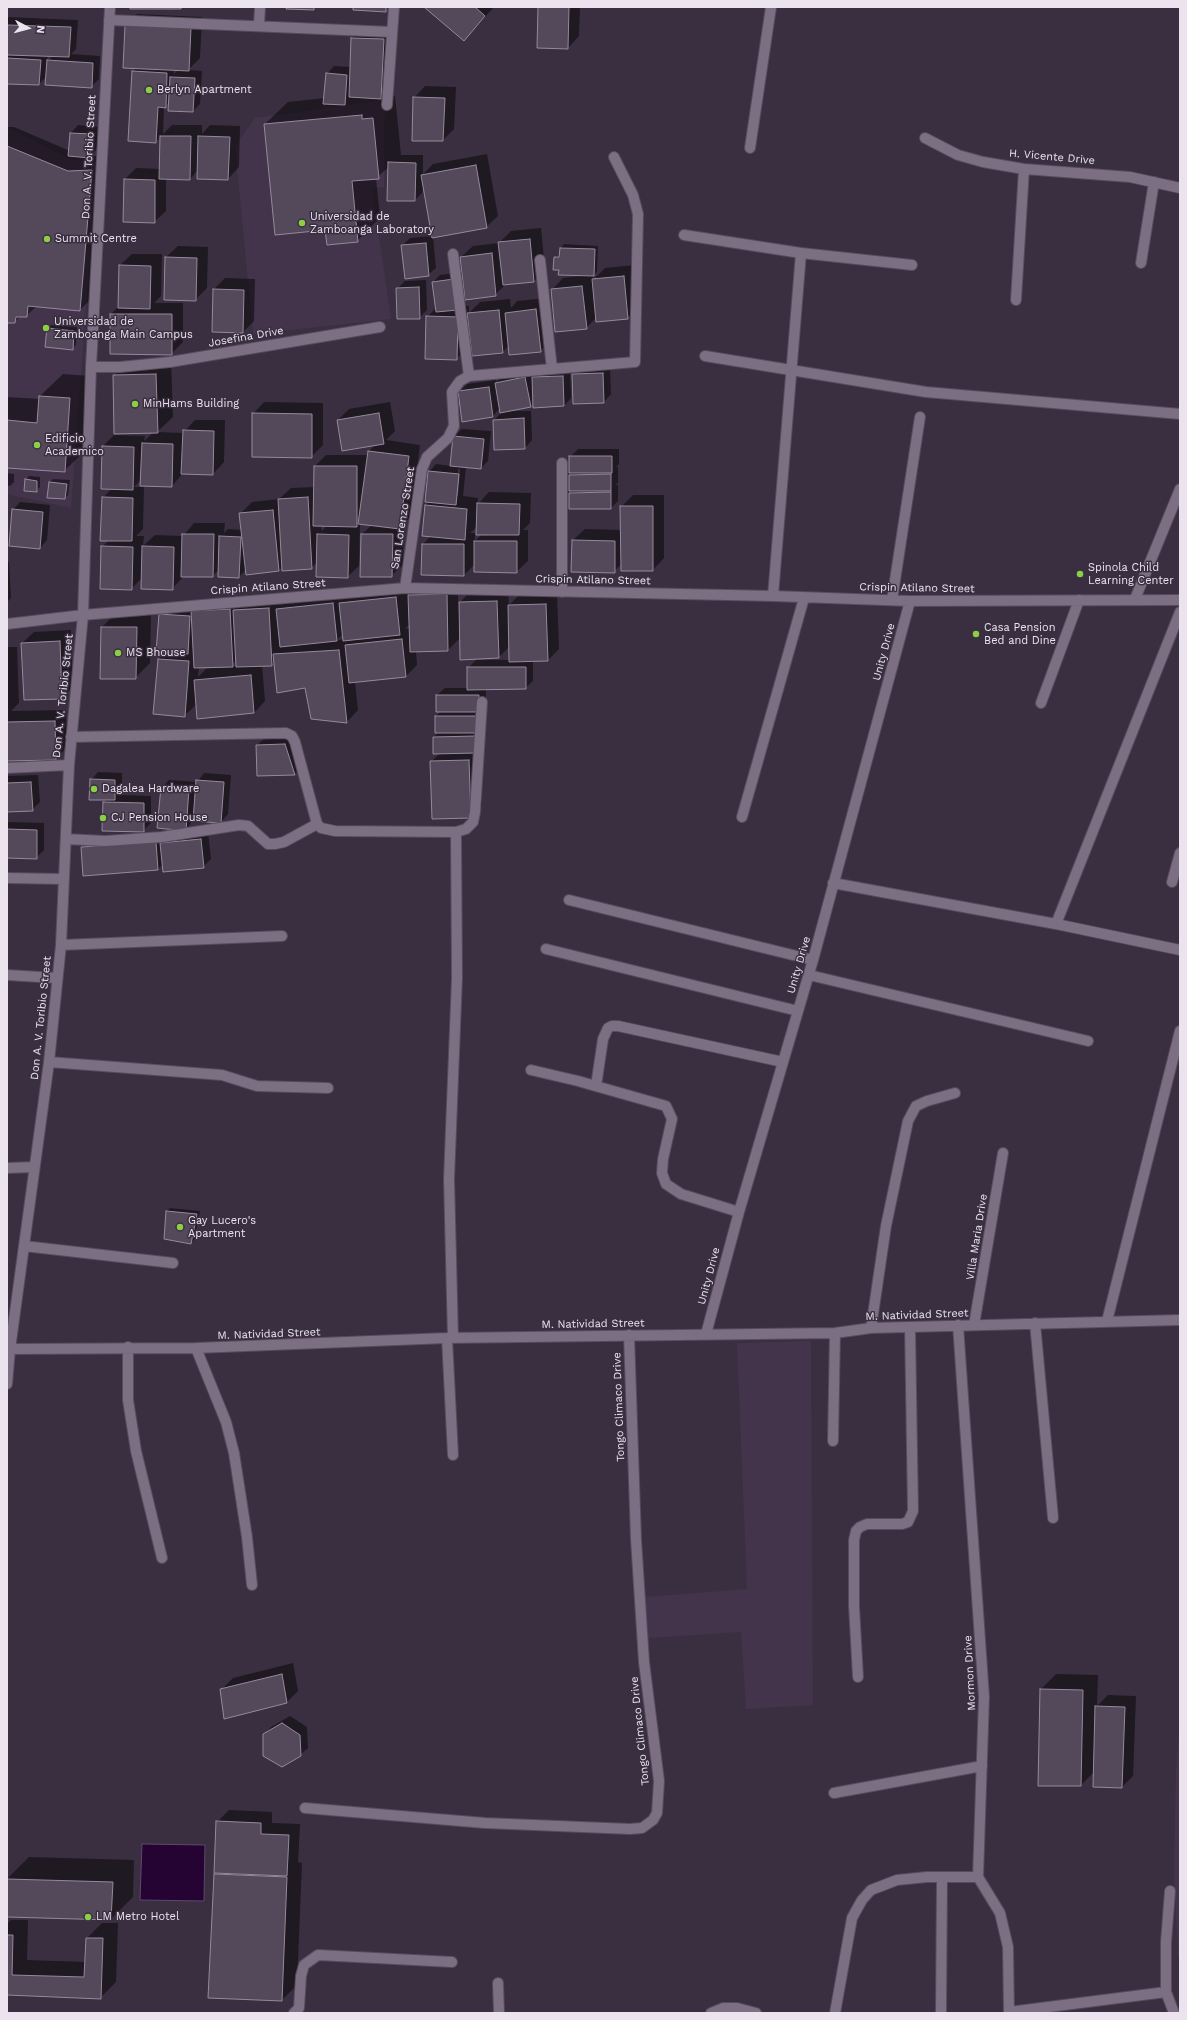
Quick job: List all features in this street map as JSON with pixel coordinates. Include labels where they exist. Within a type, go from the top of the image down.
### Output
[{"type":"street","name":"Don A. V. Toribio Street","points":[[7,1384],[9,1349],[49,1062],[61,945],[68,765],[83,615],[91,367],[110,7]]},
{"type":"street","points":[[258,25],[260,7]]},
{"type":"street","points":[[387,105],[394,7]]},
{"type":"street","points":[[750,148],[771,7]]},
{"type":"street","points":[[109,20],[258,25],[392,32]]},
{"type":"street","name":"H. Vicente Drive","points":[[925,138],[958,155],[983,162],[1024,169],[1096,173],[1130,177],[1180,188]]},
{"type":"street","points":[[453,254],[469,376],[636,362],[638,214],[633,195],[614,157]]},
{"type":"street","points":[[1016,300],[1024,169]]},
{"type":"street","points":[[1141,263],[1154,182]]},
{"type":"street","points":[[684,235],[801,253],[912,265]]},
{"type":"street","points":[[773,596],[801,253]]},
{"type":"street","points":[[540,260],[552,369]]},
{"type":"street","name":"Josefina Drive","points":[[91,367],[120,367],[170,362],[380,327]]},
{"type":"street","points":[[705,356],[926,392],[1180,414]]},
{"type":"street","name":"San Lorenzo Street","points":[[405,588],[422,469],[427,457],[448,438],[454,426],[452,392],[460,380],[469,376]]},
{"type":"street","points":[[892,600],[920,416]]},
{"type":"street","points":[[562,463],[562,592]]},
{"type":"street","points":[[1135,599],[1180,489]]},
{"type":"street","name":"Crispin Atilano Street","points":[[7,624],[83,615],[405,588],[773,596],[910,601],[1180,600]]},
{"type":"street","points":[[742,817],[804,598]]},
{"type":"street","points":[[1041,703],[1079,600]]},
{"type":"street","name":"Unity Drive","points":[[706,1334],[739,1212],[813,960],[910,601]]},
{"type":"street","points":[[1056,924],[1180,612]]},
{"type":"street","points":[[71,737],[286,733],[292,736],[295,742],[317,824],[327,830],[456,832],[466,830],[473,822],[475,812],[482,702]]},
{"type":"street","points":[[7,768],[68,765]]},
{"type":"street","points":[[66,839],[105,841],[162,837],[240,825],[248,826],[268,844],[275,844],[284,842],[317,824]]},
{"type":"street","points":[[453,1455],[450,1338],[450,1179],[456,978],[456,832]]},
{"type":"street","points":[[1172,882],[1180,853]]},
{"type":"street","points":[[7,878],[64,879]]},
{"type":"street","points":[[833,883],[1056,924],[1180,950]]},
{"type":"street","points":[[569,900],[813,960]]},
{"type":"street","points":[[61,945],[282,936]]},
{"type":"street","points":[[546,949],[798,1010]]},
{"type":"street","points":[[809,974],[1088,1041]]},
{"type":"street","points":[[7,975],[57,978]]},
{"type":"street","points":[[596,1086],[603,1039],[608,1028],[612,1026],[618,1026],[783,1062]]},
{"type":"street","points":[[1107,1321],[1180,1031]]},
{"type":"street","points":[[49,1062],[222,1075],[257,1086],[328,1088]]},
{"type":"street","points":[[532,1070],[666,1106],[672,1119],[663,1159],[662,1172],[666,1184],[681,1194],[739,1212]]},
{"type":"street","points":[[871,1328],[886,1226],[908,1121],[916,1106],[933,1099],[955,1093]]},
{"type":"street","name":"Villa Maria Drive","points":[[974,1325],[1003,1152]]},
{"type":"street","points":[[7,1168],[34,1168]]},
{"type":"street","points":[[24,1246],[173,1263]]},
{"type":"street","name":"M. Natividad Street","points":[[9,1349],[128,1347],[196,1348],[450,1338],[835,1333],[871,1328],[1180,1320]]},
{"type":"street","points":[[1035,1323],[1053,1518]]},
{"type":"street","name":"Mormon Drive","points":[[958,1325],[984,1697],[978,1877]]},
{"type":"street","points":[[858,1677],[854,1606],[854,1540],[856,1531],[860,1527],[867,1524],[902,1524],[908,1522],[913,1511],[910,1327]]},
{"type":"street","points":[[833,1441],[835,1333]]},
{"type":"street","name":"Tongo Climaco Drive","points":[[305,1808],[477,1822],[630,1829],[642,1828],[654,1820],[657,1813],[659,1781],[644,1662],[636,1539],[629,1335]]},
{"type":"street","points":[[128,1347],[128,1400],[136,1451],[162,1558]]},
{"type":"street","points":[[196,1348],[226,1422],[234,1453],[247,1537],[252,1585]]},
{"type":"street","points":[[834,1793],[982,1766]]},
{"type":"street","points":[[942,1877],[942,2013]]},
{"type":"street","points":[[835,2013],[852,1918],[862,1900],[871,1890],[897,1880],[942,1877],[978,1877],[1000,1913],[1008,1947],[1009,2013],[1166,1992]]},
{"type":"street","points":[[1170,1891],[1166,1942],[1166,1992],[1174,2013],[1180,2011]]},
{"type":"street","points":[[294,2013],[298,2008],[301,1976],[304,1965],[318,1955],[452,1962]]},
{"type":"street","points":[[498,1984],[499,2013]]},
{"type":"street","points":[[711,2013],[724,2008],[737,2008],[756,2013]]},
{"type":"shaded area","points":[[385,100],[384,187],[372,188],[391,319],[253,334],[235,146],[255,118]]},
{"type":"shaded area","name":"Universidad de Zamboanga Main Campus","points":[[7,127],[72,160],[97,162],[71,508],[7,494]]},
{"type":"shaded area","points":[[811,1341],[813,1705],[746,1709],[741,1632],[648,1638],[645,1597],[747,1589],[737,1343]]},
{"type":"shaded area","points":[[1180,1719],[1180,1957],[1178,1957],[1174,1872],[1176,1771]]},
{"type":"shaded area","points":[[142,1844],[205,1845],[204,1901],[140,1900]]},
{"type":"building","points":[[130,7],[181,7],[181,9],[130,9]]},
{"type":"building","points":[[287,7],[314,7],[314,10],[286,9]]},
{"type":"building","points":[[353,7],[386,7],[386,12],[353,10]]},
{"type":"building","points":[[424,7],[475,7],[485,16],[464,41]]},
{"type":"building","points":[[538,7],[569,7],[568,49],[537,48]]},
{"type":"building","points":[[7,25],[71,27],[69,57],[7,55]]},
{"type":"building","points":[[125,25],[191,28],[189,71],[123,68]]},
{"type":"building","points":[[351,38],[384,39],[381,99],[349,97]]},
{"type":"building","points":[[7,58],[41,60],[39,85],[7,84]]},
{"type":"building","points":[[47,60],[93,63],[92,88],[45,85]]},
{"type":"building","name":"Berlyn Apartment","points":[[132,71],[167,73],[166,108],[158,107],[156,143],[128,141]]},
{"type":"building","points":[[326,73],[347,75],[345,105],[323,104]]},
{"type":"building","points":[[170,77],[195,78],[193,112],[168,111]]},
{"type":"building","points":[[413,97],[445,98],[443,141],[412,141]]},
{"type":"building","points":[[362,115],[362,119],[373,118],[379,179],[352,181],[358,242],[327,245],[325,230],[275,235],[264,124]]},
{"type":"building","points":[[70,133],[92,134],[90,158],[68,156]]},
{"type":"building","points":[[160,136],[191,136],[190,180],[159,179]]},
{"type":"building","points":[[198,136],[230,137],[228,180],[197,179]]},
{"type":"building","name":"Summit Centre","points":[[7,146],[68,171],[92,170],[80,311],[28,306],[27,317],[16,317],[15,323],[7,323]]},
{"type":"building","points":[[388,162],[416,163],[415,201],[387,201]]},
{"type":"building","points":[[476,165],[487,228],[432,238],[421,175]]},
{"type":"building","points":[[124,179],[155,180],[155,223],[123,222]]},
{"type":"building","points":[[530,239],[534,282],[503,285],[498,242]]},
{"type":"building","points":[[426,243],[429,276],[405,279],[401,245]]},
{"type":"building","points":[[560,248],[595,249],[594,276],[558,275],[559,270],[553,270],[554,257],[559,257]]},
{"type":"building","points":[[492,253],[496,296],[465,300],[460,257]]},
{"type":"building","points":[[165,257],[197,258],[196,301],[164,300]]},
{"type":"building","points":[[119,265],[151,266],[150,309],[118,308]]},
{"type":"building","points":[[624,276],[628,319],[596,322],[592,279]]},
{"type":"building","points":[[454,279],[458,310],[436,312],[432,282]]},
{"type":"building","points":[[582,286],[587,329],[555,332],[551,289]]},
{"type":"building","points":[[419,287],[420,319],[397,319],[396,288]]},
{"type":"building","points":[[213,289],[244,290],[243,333],[212,332]]},
{"type":"building","points":[[536,309],[541,352],[509,355],[505,313]]},
{"type":"building","points":[[499,310],[503,353],[472,356],[467,313]]},
{"type":"building","points":[[110,314],[172,314],[172,355],[110,354]]},
{"type":"building","points":[[426,316],[458,317],[457,360],[425,359]]},
{"type":"building","points":[[47,328],[74,331],[73,350],[45,347]]},
{"type":"building","points":[[603,373],[604,403],[573,404],[572,374]]},
{"type":"building","name":"MinHams Building","points":[[156,374],[158,433],[114,434],[113,375]]},
{"type":"building","points":[[563,376],[564,406],[533,408],[532,377]]},
{"type":"building","points":[[525,377],[531,407],[500,413],[495,383]]},
{"type":"building","points":[[489,387],[493,417],[462,422],[458,391]]},
{"type":"building","name":"Edificio Academico","points":[[39,396],[70,398],[65,472],[7,468],[7,420],[37,423]]},
{"type":"building","points":[[252,413],[312,414],[312,458],[252,457]]},
{"type":"building","points":[[379,413],[384,444],[342,451],[337,420]]},
{"type":"building","points":[[524,418],[525,449],[494,450],[493,420]]},
{"type":"building","points":[[183,430],[214,431],[213,475],[181,474]]},
{"type":"building","points":[[453,436],[484,439],[481,469],[450,466]]},
{"type":"building","points":[[142,443],[173,444],[172,487],[140,486]]},
{"type":"building","points":[[102,446],[134,447],[133,490],[101,489]]},
{"type":"building","points":[[368,451],[409,456],[400,529],[358,524]]},
{"type":"building","points":[[569,456],[612,456],[612,473],[569,473]]},
{"type":"building","points":[[314,466],[357,466],[357,527],[313,526]]},
{"type":"building","points":[[428,471],[459,474],[456,505],[425,502]]},
{"type":"building","points":[[611,474],[611,491],[569,491],[569,475]]},
{"type":"building","points":[[25,479],[37,481],[37,492],[24,491]]},
{"type":"building","points":[[49,482],[67,484],[65,499],[47,498]]},
{"type":"building","points":[[611,492],[611,509],[569,509],[569,493]]},
{"type":"building","points":[[102,497],[133,498],[132,541],[100,541]]},
{"type":"building","points":[[308,497],[312,569],[282,571],[278,499]]},
{"type":"building","points":[[477,503],[520,504],[519,535],[476,535]]},
{"type":"building","points":[[425,505],[467,509],[465,540],[422,536]]},
{"type":"building","points":[[620,506],[653,506],[653,571],[621,571]]},
{"type":"building","points":[[12,509],[43,512],[40,549],[9,546]]},
{"type":"building","points":[[273,510],[279,571],[246,575],[239,513]]},
{"type":"building","points":[[182,534],[214,534],[213,577],[181,577]]},
{"type":"building","points":[[317,534],[349,535],[348,578],[316,577]]},
{"type":"building","points":[[361,534],[393,534],[392,577],[360,577]]},
{"type":"building","points":[[219,536],[241,537],[239,578],[218,577]]},
{"type":"building","points":[[572,540],[615,541],[615,573],[571,572]]},
{"type":"building","points":[[474,541],[517,541],[517,573],[474,572]]},
{"type":"building","points":[[422,544],[464,544],[464,576],[421,575]]},
{"type":"building","points":[[101,546],[133,547],[132,590],[100,589]]},
{"type":"building","points":[[142,546],[174,547],[173,590],[141,589]]},
{"type":"building","points":[[447,594],[448,651],[410,652],[408,595]]},
{"type":"building","points":[[396,597],[400,635],[343,641],[339,603]]},
{"type":"building","points":[[497,601],[499,658],[460,660],[459,602]]},
{"type":"building","points":[[333,603],[337,641],[280,647],[276,609]]},
{"type":"building","points":[[546,604],[548,661],[509,662],[508,605]]},
{"type":"building","points":[[269,608],[272,666],[236,667],[233,610]]},
{"type":"building","points":[[230,609],[233,667],[194,668],[191,611]]},
{"type":"building","points":[[159,614],[190,616],[188,654],[156,652]]},
{"type":"building","name":"MS Bhouse","points":[[101,627],[137,627],[136,679],[100,679]]},
{"type":"building","points":[[402,639],[406,677],[349,683],[345,645]]},
{"type":"building","points":[[60,641],[62,699],[24,700],[21,643]]},
{"type":"building","points":[[339,650],[347,723],[311,719],[305,688],[277,693],[273,654]]},
{"type":"building","points":[[158,659],[189,661],[185,717],[153,714]]},
{"type":"building","points":[[467,667],[526,667],[526,689],[467,690]]},
{"type":"building","points":[[251,675],[254,713],[197,719],[194,680]]},
{"type":"building","points":[[436,695],[479,695],[479,712],[436,712]]},
{"type":"building","points":[[435,716],[477,716],[477,733],[435,733]]},
{"type":"building","points":[[55,721],[56,760],[7,761],[7,722]]},
{"type":"building","points":[[476,736],[476,753],[433,754],[433,737]]},
{"type":"building","points":[[285,744],[295,775],[257,776],[256,745]]},
{"type":"building","points":[[469,760],[471,818],[432,819],[430,761]]},
{"type":"building","points":[[90,779],[115,780],[115,800],[89,800]]},
{"type":"building","points":[[196,780],[224,782],[221,823],[193,821]]},
{"type":"building","points":[[31,782],[33,811],[7,812],[7,783]]},
{"type":"building","points":[[161,787],[189,789],[186,831],[157,828]]},
{"type":"building","points":[[103,802],[144,803],[144,832],[102,831]]},
{"type":"building","points":[[7,829],[37,830],[37,859],[7,858]]},
{"type":"building","points":[[201,839],[204,868],[163,872],[160,843]]},
{"type":"building","points":[[156,842],[158,870],[83,876],[81,847]]},
{"type":"building","name":"Gay Lucero's Apartment","points":[[166,1211],[197,1214],[191,1244],[164,1239]]},
{"type":"building","points":[[282,1674],[287,1703],[224,1719],[220,1689]]},
{"type":"building","points":[[1040,1689],[1083,1690],[1081,1786],[1038,1786]]},
{"type":"building","points":[[1095,1706],[1125,1707],[1122,1788],[1093,1787]]},
{"type":"building","points":[[282,1723],[300,1735],[301,1756],[282,1767],[263,1756],[263,1734]]},
{"type":"building","points":[[216,1821],[261,1823],[261,1834],[289,1835],[287,1876],[214,1873]]},
{"type":"building","points":[[214,1874],[287,1877],[282,2001],[208,1998]]},
{"type":"building","points":[[7,1879],[113,1882],[111,1920],[7,1917]]},
{"type":"building","points":[[7,1935],[13,1935],[12,1975],[84,1977],[86,1938],[103,1938],[101,1999],[7,1995]]},
{"type":"place","name":"Berlyn Apartment","points":[[149,90]]},
{"type":"place","name":"Universidad de Zamboanga Laboratory","points":[[302,223]]},
{"type":"place","name":"Summit Centre","points":[[47,239]]},
{"type":"place","name":"Universidad de Zamboanga Main Campus","points":[[46,328]]},
{"type":"place","name":"MinHams Building","points":[[135,404]]},
{"type":"place","name":"Edificio Academico","points":[[37,445]]},
{"type":"place","name":"Spinola Child Learning Center","points":[[1080,574]]},
{"type":"place","name":"Casa Pension Bed and Dine","points":[[976,634]]},
{"type":"place","name":"MS Bhouse","points":[[118,653]]},
{"type":"place","name":"Dagalea Hardware","points":[[94,789]]},
{"type":"place","name":"CJ Pension House","points":[[103,818]]},
{"type":"place","name":"Gay Lucero's Apartment","points":[[180,1227]]},
{"type":"place","name":"LM Metro Hotel","points":[[88,1917]]}]
